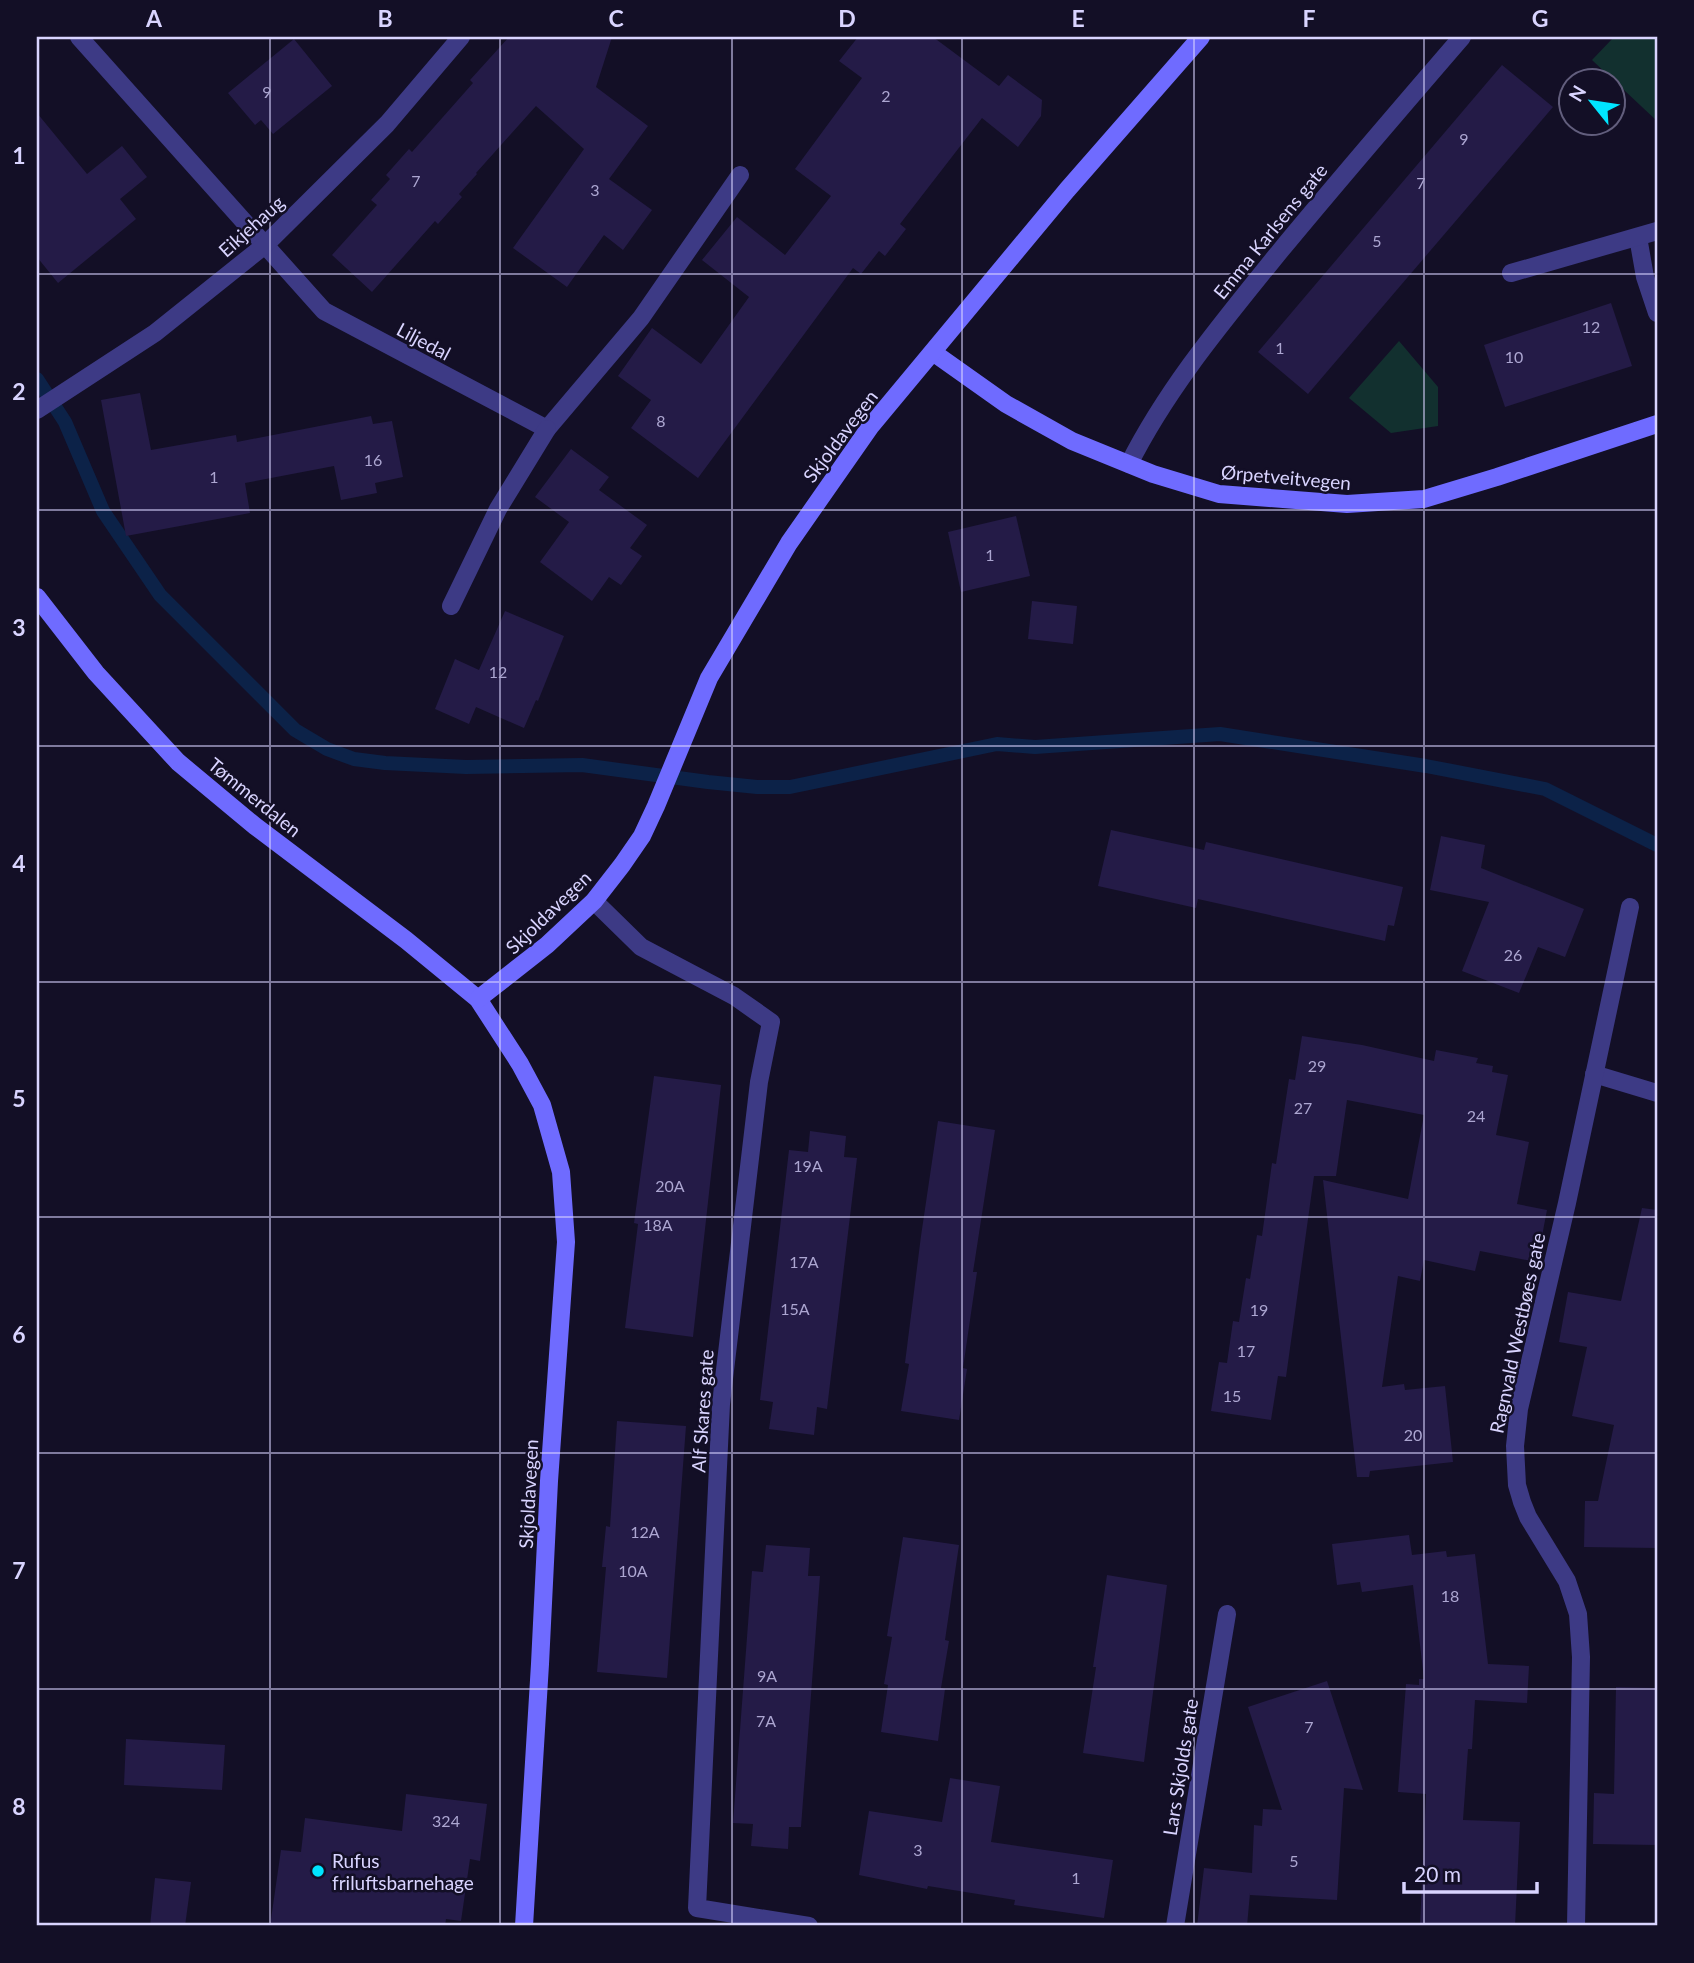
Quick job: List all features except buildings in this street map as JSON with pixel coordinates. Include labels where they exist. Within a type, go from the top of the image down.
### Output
[{"type":"street","name":"Liljedal","points":[[79,37],[324,311],[547,429]]},
{"type":"street","name":"Eikjehaug","points":[[37,410],[155,333],[265,245],[387,124],[461,37]]},
{"type":"street","name":"Skjoldavegen","points":[[524,1926],[549,1481],[566,1242],[561,1172],[542,1105],[520,1064],[478,999],[526,963],[594,901],[642,836],[670,776],[692,714],[709,678],[789,543],[870,427],[1067,190],[1201,37]]},
{"type":"street","name":"Emma Karlsens gate","points":[[1129,464],[1171,390],[1206,342],[1339,180],[1462,37]]},
{"type":"street","points":[[451,606],[498,509],[547,429],[641,318],[740,174]]},
{"type":"street","points":[[1511,273],[1657,231]]},
{"type":"street","points":[[1638,237],[1645,277],[1657,313]]},
{"type":"street","name":"Ørpetveitvegen","points":[[934,353],[1017,410],[1072,441],[1153,474],[1219,494],[1347,504],[1424,499],[1657,424]]},
{"type":"street","name":"Tømmerdalen","points":[[37,597],[96,673],[178,762],[255,826],[406,940],[478,999]]},
{"type":"street","name":"Alf Skares gate","points":[[594,901],[642,947],[734,996],[771,1022],[759,1082],[721,1404],[697,1908],[809,1926]]},
{"type":"street","name":"Ragnvald Westbøes gate","points":[[1576,1926],[1581,1657],[1578,1614],[1567,1581],[1528,1517],[1522,1502],[1517,1485],[1515,1446],[1519,1409],[1630,906]]},
{"type":"street","points":[[1594,1074],[1657,1093]]},
{"type":"street","name":"Lars Skjolds gate","points":[[1175,1926],[1227,1614]]},
{"type":"green space","points":[[1614,37],[1657,37],[1657,121],[1628,94],[1628,66],[1598,66],[1592,60]]},
{"type":"green space","points":[[1399,341],[1438,387],[1438,426],[1391,433],[1349,398]]},
{"type":"waterway","points":[[37,379],[65,422],[103,511],[160,595],[295,730],[327,749],[354,759],[466,767],[582,765],[708,782],[790,787],[997,744],[1035,747],[1220,734],[1426,766],[1545,789],[1657,845]]},
{"type":"place","name":"Rufus friluftsbarnehage","points":[[318,1871]]}]
